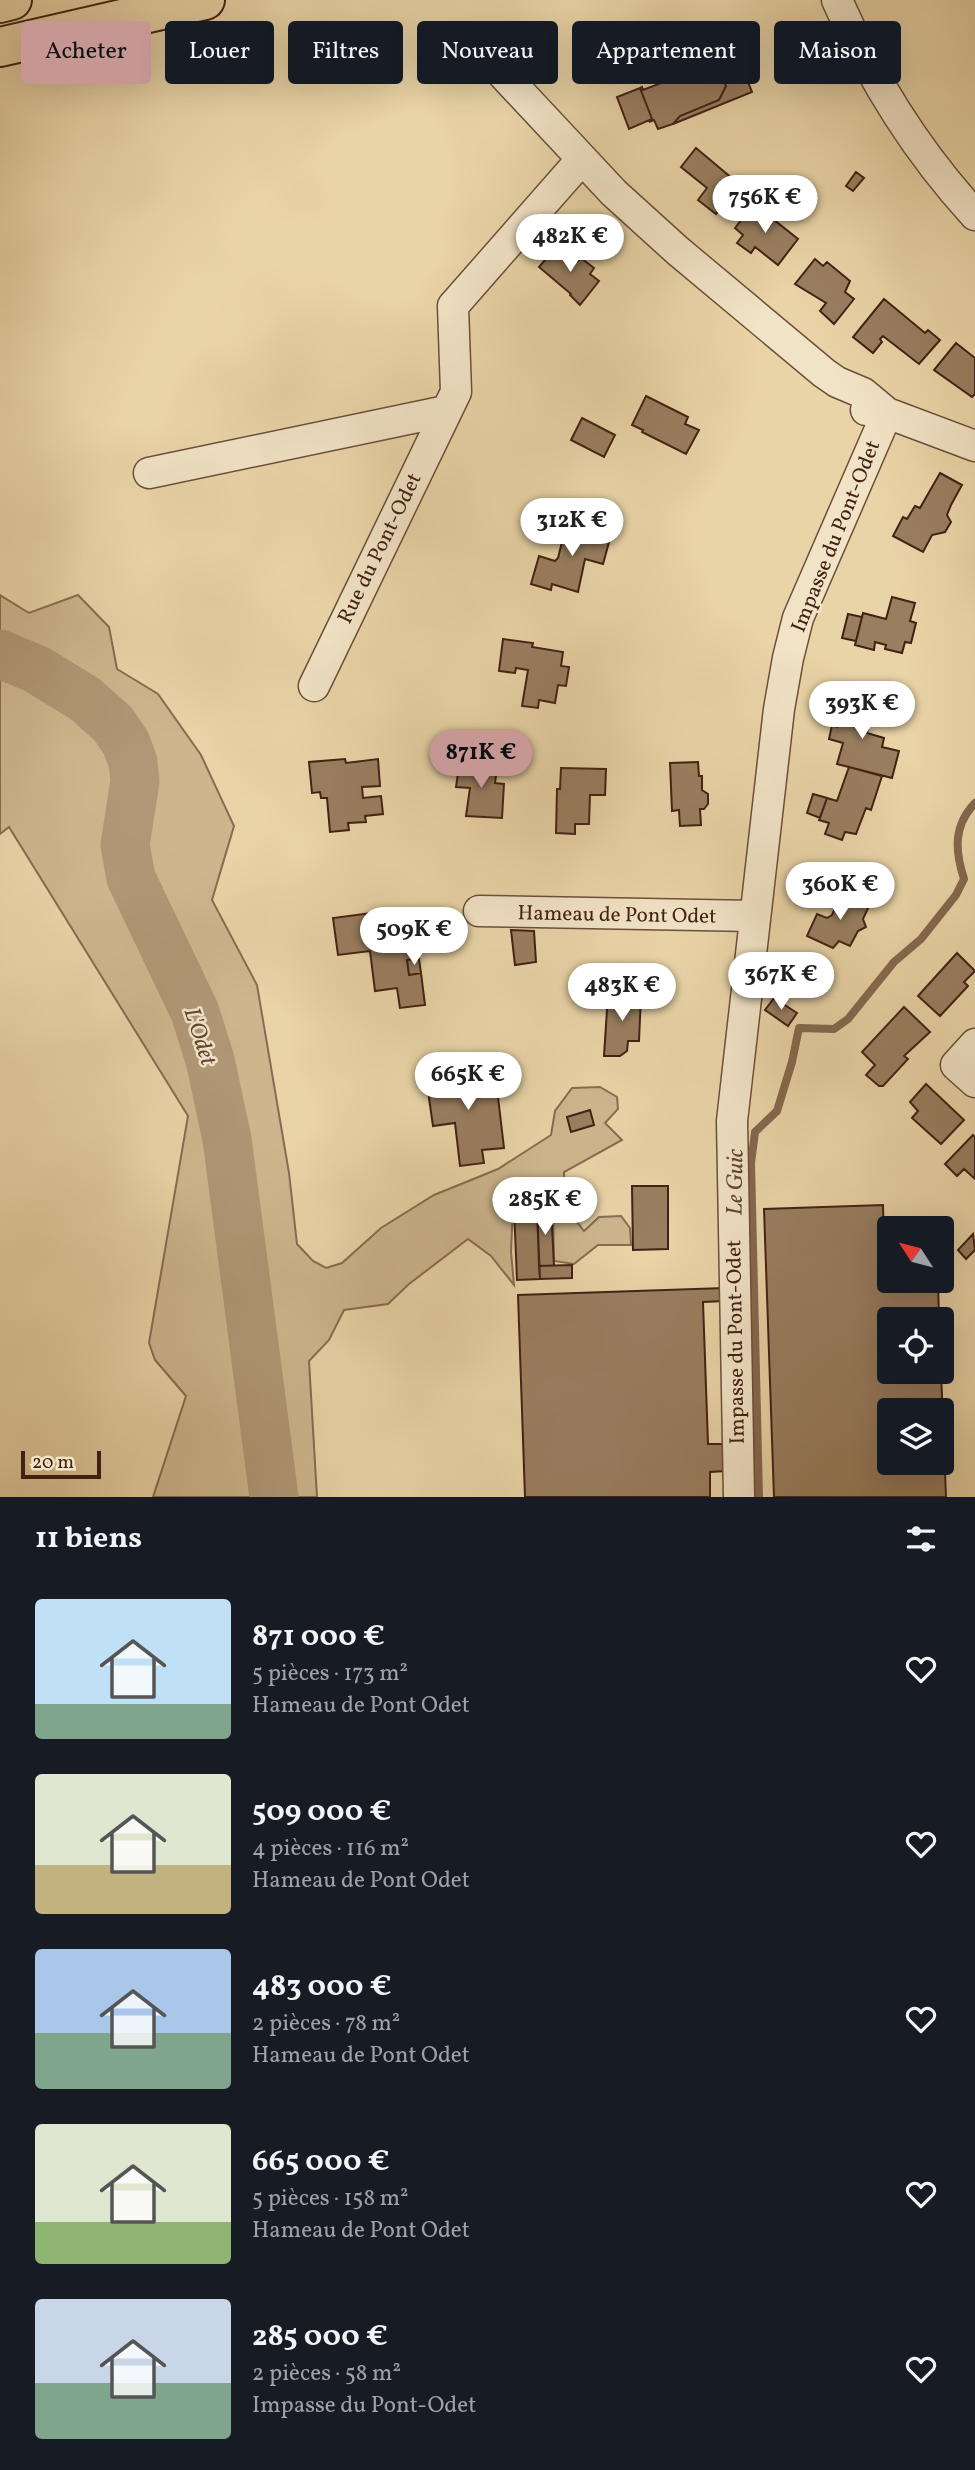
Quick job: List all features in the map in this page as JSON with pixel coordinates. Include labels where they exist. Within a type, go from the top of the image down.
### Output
[{"type":"highway","points":[[0,3],[12,0]]},
{"type":"highway","points":[[0,47],[205,0]]},
{"type":"street","points":[[837,0],[868,64],[889,99],[936,168],[975,215]]},
{"type":"street","points":[[512,84],[614,193],[678,251],[837,382],[857,408],[887,413],[975,446]]},
{"type":"street","name":"Rue du Pont-Odet","points":[[314,686],[456,392],[453,306],[582,159]]},
{"type":"street","points":[[149,473],[446,411]]},
{"type":"street","name":"Impasse du Pont-Odet","points":[[739,1497],[731,1145],[736,1076],[754,916],[768,822],[779,709],[794,632],[808,592],[887,413]]},
{"type":"street","name":"Hameau de Pont Odet","points":[[479,911],[754,916]]},
{"type":"street","points":[[975,1044],[956,1065],[975,1082]]},
{"type":"shaded area","points":[[0,595],[29,613],[78,595],[109,627],[117,669],[158,694],[201,755],[234,826],[212,900],[257,985],[289,1173],[297,1244],[313,1261],[326,1268],[342,1263],[381,1228],[434,1195],[498,1169],[551,1135],[555,1111],[572,1088],[600,1087],[617,1097],[618,1109],[605,1123],[622,1140],[564,1172],[565,1206],[584,1231],[599,1217],[621,1216],[630,1228],[631,1245],[598,1245],[574,1264],[554,1261],[553,1207],[513,1206],[511,1252],[514,1285],[491,1256],[468,1239],[409,1284],[388,1304],[344,1310],[329,1340],[309,1361],[317,1497],[153,1497],[186,1396],[155,1360],[149,1343],[188,1116],[9,827],[0,834]]},
{"type":"building","points":[[659,84],[726,86],[719,100],[680,116],[673,124],[658,129],[654,120],[649,122],[652,119],[640,88],[643,90]]},
{"type":"building","points":[[725,84],[749,84],[752,92],[673,124],[680,116],[719,100]]},
{"type":"building","points":[[640,88],[652,119],[629,129],[617,97]]},
{"type":"building","points":[[696,148],[740,185],[716,214],[698,200],[707,188],[681,167]]},
{"type":"building","points":[[856,172],[864,178],[853,191],[846,186]]},
{"type":"building","points":[[754,204],[798,239],[778,265],[755,247],[751,253],[737,243],[743,235],[735,228]]},
{"type":"building","points":[[558,245],[578,261],[581,258],[594,268],[590,274],[599,281],[580,305],[539,267]]},
{"type":"building","points":[[815,259],[823,266],[827,262],[850,281],[845,292],[854,299],[834,324],[820,311],[826,303],[795,284]]},
{"type":"building","points":[[884,299],[925,333],[928,330],[940,340],[919,364],[883,336],[880,339],[882,342],[873,353],[853,337]]},
{"type":"building","points":[[956,343],[975,358],[975,394],[972,397],[934,370]]},
{"type":"building","points":[[646,396],[688,417],[685,424],[699,430],[686,454],[632,425]]},
{"type":"building","points":[[582,418],[615,435],[604,457],[571,440]]},
{"type":"building","points":[[940,473],[962,485],[947,515],[951,522],[945,532],[932,535],[923,552],[893,536],[903,517],[907,519],[915,506],[920,508]]},
{"type":"building","points":[[567,522],[611,535],[603,564],[585,559],[578,592],[552,584],[551,590],[531,584],[539,556],[555,561],[558,558]]},
{"type":"building","points":[[892,597],[915,603],[910,621],[916,623],[911,643],[905,642],[902,653],[885,649],[886,645],[875,642],[874,650],[855,645],[863,613],[886,619]]},
{"type":"building","points":[[848,614],[862,617],[856,641],[842,638]]},
{"type":"building","points":[[503,639],[533,643],[532,647],[563,652],[561,666],[569,667],[566,686],[558,685],[555,703],[539,700],[538,708],[522,706],[528,670],[516,668],[515,673],[499,671]]},
{"type":"building","points":[[845,698],[874,705],[867,733],[884,738],[882,747],[899,751],[892,778],[837,764],[843,743],[829,739],[832,725],[837,727]]},
{"type":"building","points":[[345,759],[346,763],[378,759],[380,786],[362,787],[363,798],[381,796],[383,814],[365,816],[366,822],[348,823],[349,830],[330,832],[327,798],[321,798],[320,792],[312,793],[309,762]]},
{"type":"building","points":[[460,759],[475,761],[474,767],[497,769],[495,783],[504,784],[502,818],[466,816],[470,788],[456,787]]},
{"type":"building","points":[[698,762],[702,790],[708,794],[708,804],[704,809],[700,809],[701,825],[680,826],[679,810],[672,811],[670,763]]},
{"type":"building","points":[[849,767],[882,776],[871,810],[866,808],[856,834],[845,832],[842,840],[825,834],[829,823],[819,820],[827,798],[837,801]]},
{"type":"building","points":[[561,768],[606,769],[605,795],[590,795],[589,824],[575,824],[575,834],[556,833],[557,789],[560,789]]},
{"type":"building","points":[[813,794],[827,798],[820,818],[807,813]]},
{"type":"building","points":[[836,892],[869,906],[863,919],[866,927],[858,931],[850,946],[839,941],[833,948],[807,936],[817,914],[827,918],[832,915],[835,908],[829,906]]},
{"type":"building","points":[[379,912],[422,925],[416,945],[411,946],[413,959],[407,960],[409,975],[421,973],[425,1005],[400,1008],[397,988],[375,991],[370,951],[338,955],[333,918]]},
{"type":"building","points":[[511,930],[534,931],[536,962],[515,965]]},
{"type":"building","points":[[957,953],[975,971],[964,982],[968,986],[940,1016],[918,996]]},
{"type":"building","points":[[419,959],[421,973],[409,975],[407,960]]},
{"type":"building","points":[[608,994],[641,995],[639,1041],[628,1041],[627,1051],[620,1056],[604,1056]]},
{"type":"building","points":[[774,998],[797,1013],[788,1026],[765,1010]]},
{"type":"building","points":[[904,1007],[930,1032],[904,1056],[908,1059],[883,1086],[879,1086],[866,1075],[875,1065],[862,1052]]},
{"type":"building","points":[[480,1060],[483,1086],[492,1085],[494,1097],[498,1097],[504,1148],[482,1150],[484,1163],[460,1166],[455,1123],[433,1126],[428,1091],[440,1089],[439,1075],[462,1072],[461,1062]]},
{"type":"building","points":[[926,1084],[964,1120],[941,1144],[912,1118],[918,1111],[910,1102]]},
{"type":"building","points":[[590,1110],[594,1125],[571,1132],[567,1117]]},
{"type":"building","points":[[973,1135],[975,1179],[964,1169],[957,1176],[945,1164]]},
{"type":"building","points":[[632,1186],[668,1186],[668,1249],[633,1250]]},
{"type":"building","points":[[883,1205],[883,1216],[877,1216],[877,1293],[938,1293],[939,1307],[877,1307],[877,1384],[941,1384],[942,1398],[877,1398],[877,1475],[945,1475],[946,1497],[774,1497],[764,1209]]},
{"type":"building","points":[[537,1207],[551,1207],[554,1266],[539,1266]]},
{"type":"building","points":[[537,1207],[540,1279],[517,1280],[514,1208]]},
{"type":"building","points":[[973,1234],[975,1250],[966,1259],[958,1250]]},
{"type":"building","points":[[572,1265],[572,1278],[540,1279],[539,1266]]},
{"type":"building","points":[[724,1288],[724,1301],[703,1302],[708,1444],[725,1444],[725,1471],[710,1472],[710,1497],[525,1497],[518,1295]]},
{"type":"waterway","name":"L'Odet","points":[[0,654],[36,669],[85,699],[113,724],[126,743],[133,762],[135,781],[125,845],[131,878],[195,1012],[210,1060],[227,1139],[274,1497]]},
{"type":"waterway","name":"Le Guic","points":[[759,1497],[751,1163],[755,1132],[777,1111],[799,1028],[834,1029],[848,1019],[894,962],[921,939],[956,895],[964,879],[959,859],[959,830],[975,803]]}]
